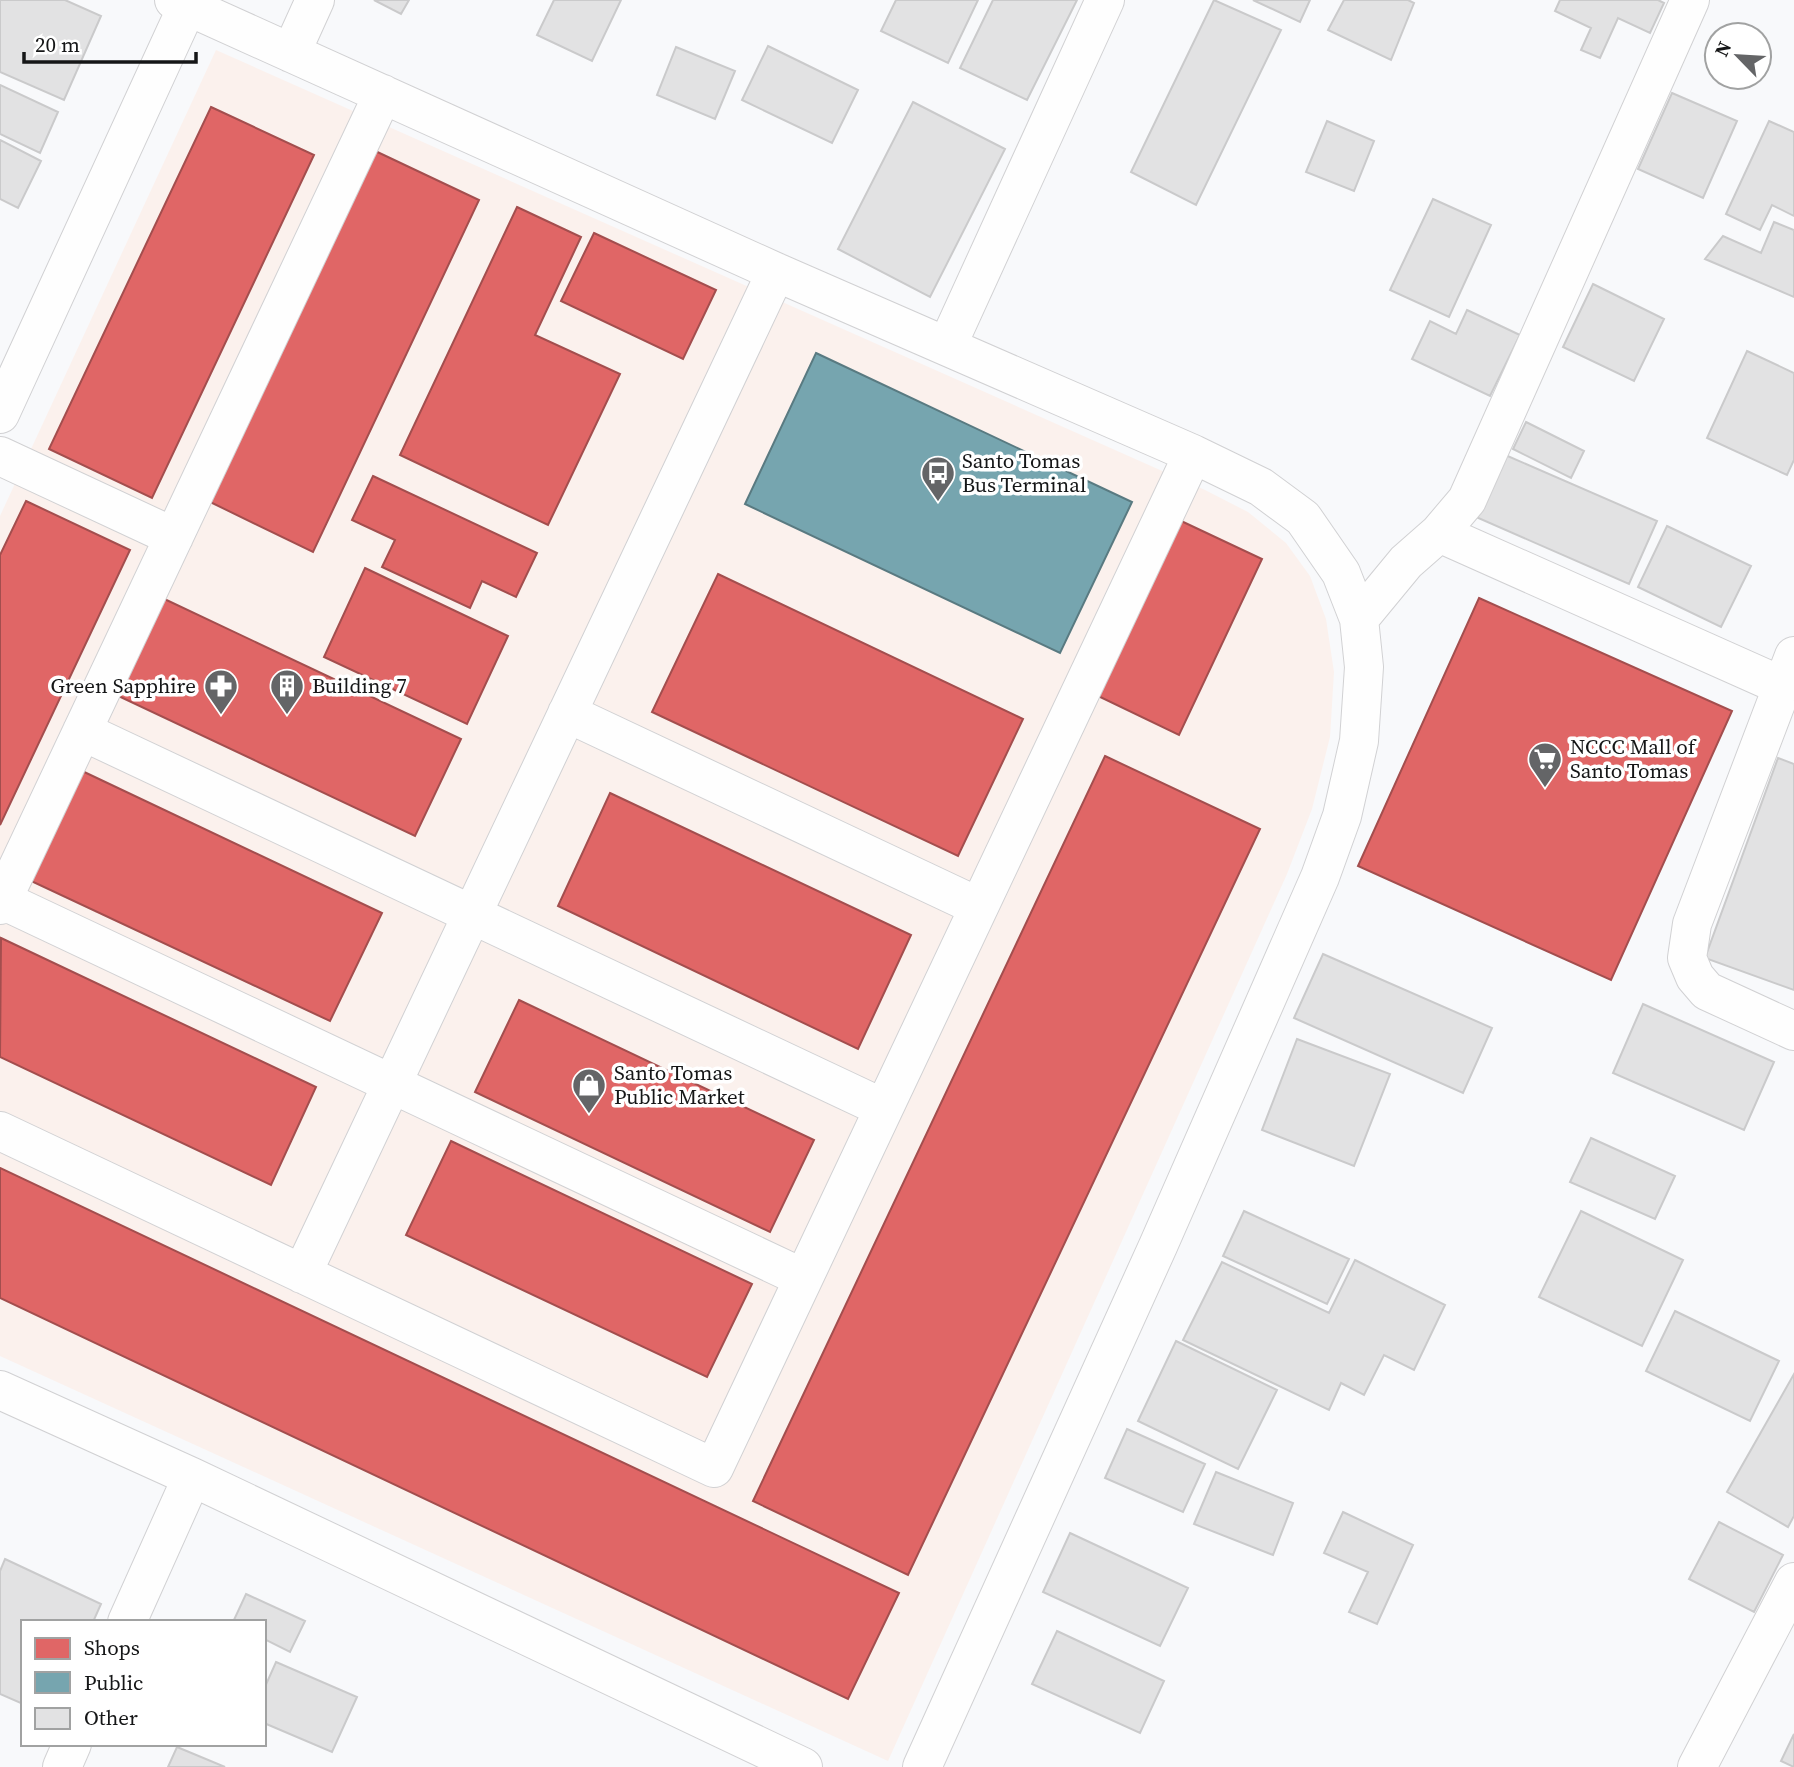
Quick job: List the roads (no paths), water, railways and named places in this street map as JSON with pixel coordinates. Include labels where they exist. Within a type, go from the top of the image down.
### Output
[{"type":"street","points":[[291,53],[316,0]]},
{"type":"street","points":[[947,346],[1105,0]]},
{"type":"street","points":[[1359,619],[1406,562],[1439,533],[1467,500],[1690,0]]},
{"type":"street","points":[[0,414],[180,3],[776,272],[1193,454],[1261,488],[1303,518],[1341,573],[1359,619],[1364,667],[1359,741],[1342,816],[1320,877],[1158,1246],[922,1767]]},
{"type":"street","points":[[383,94],[1,901],[803,1278]]},
{"type":"street","points":[[302,1274],[776,272]]},
{"type":"street","points":[[0,1131],[713,1468],[1193,454]]},
{"type":"street","points":[[0,456],[174,537]]},
{"type":"street","points":[[1439,533],[1788,671],[1692,924],[1688,958],[1695,977],[1707,990],[1794,1031]]},
{"type":"street","points":[[567,713],[979,907]]},
{"type":"street","points":[[82,731],[883,1108]]},
{"type":"street","points":[[0,1390],[192,1477],[803,1767]]},
{"type":"street","points":[[128,1620],[192,1477]]},
{"type":"street","points":[[1698,1767],[1794,1582]]},
{"type":"street","points":[[62,1767],[71,1746]]},
{"type":"place","name":"Santo Tomas Bus Terminal","points":[[938,503]]},
{"type":"place","name":"Green Sapphire","points":[[221,716]]},
{"type":"place","name":"Building 7","points":[[287,716]]},
{"type":"place","name":"NCCC Mall of Santo Tomas","points":[[1545,789]]},
{"type":"place","name":"Santo Tomas Public Market","points":[[589,1115]]}]
